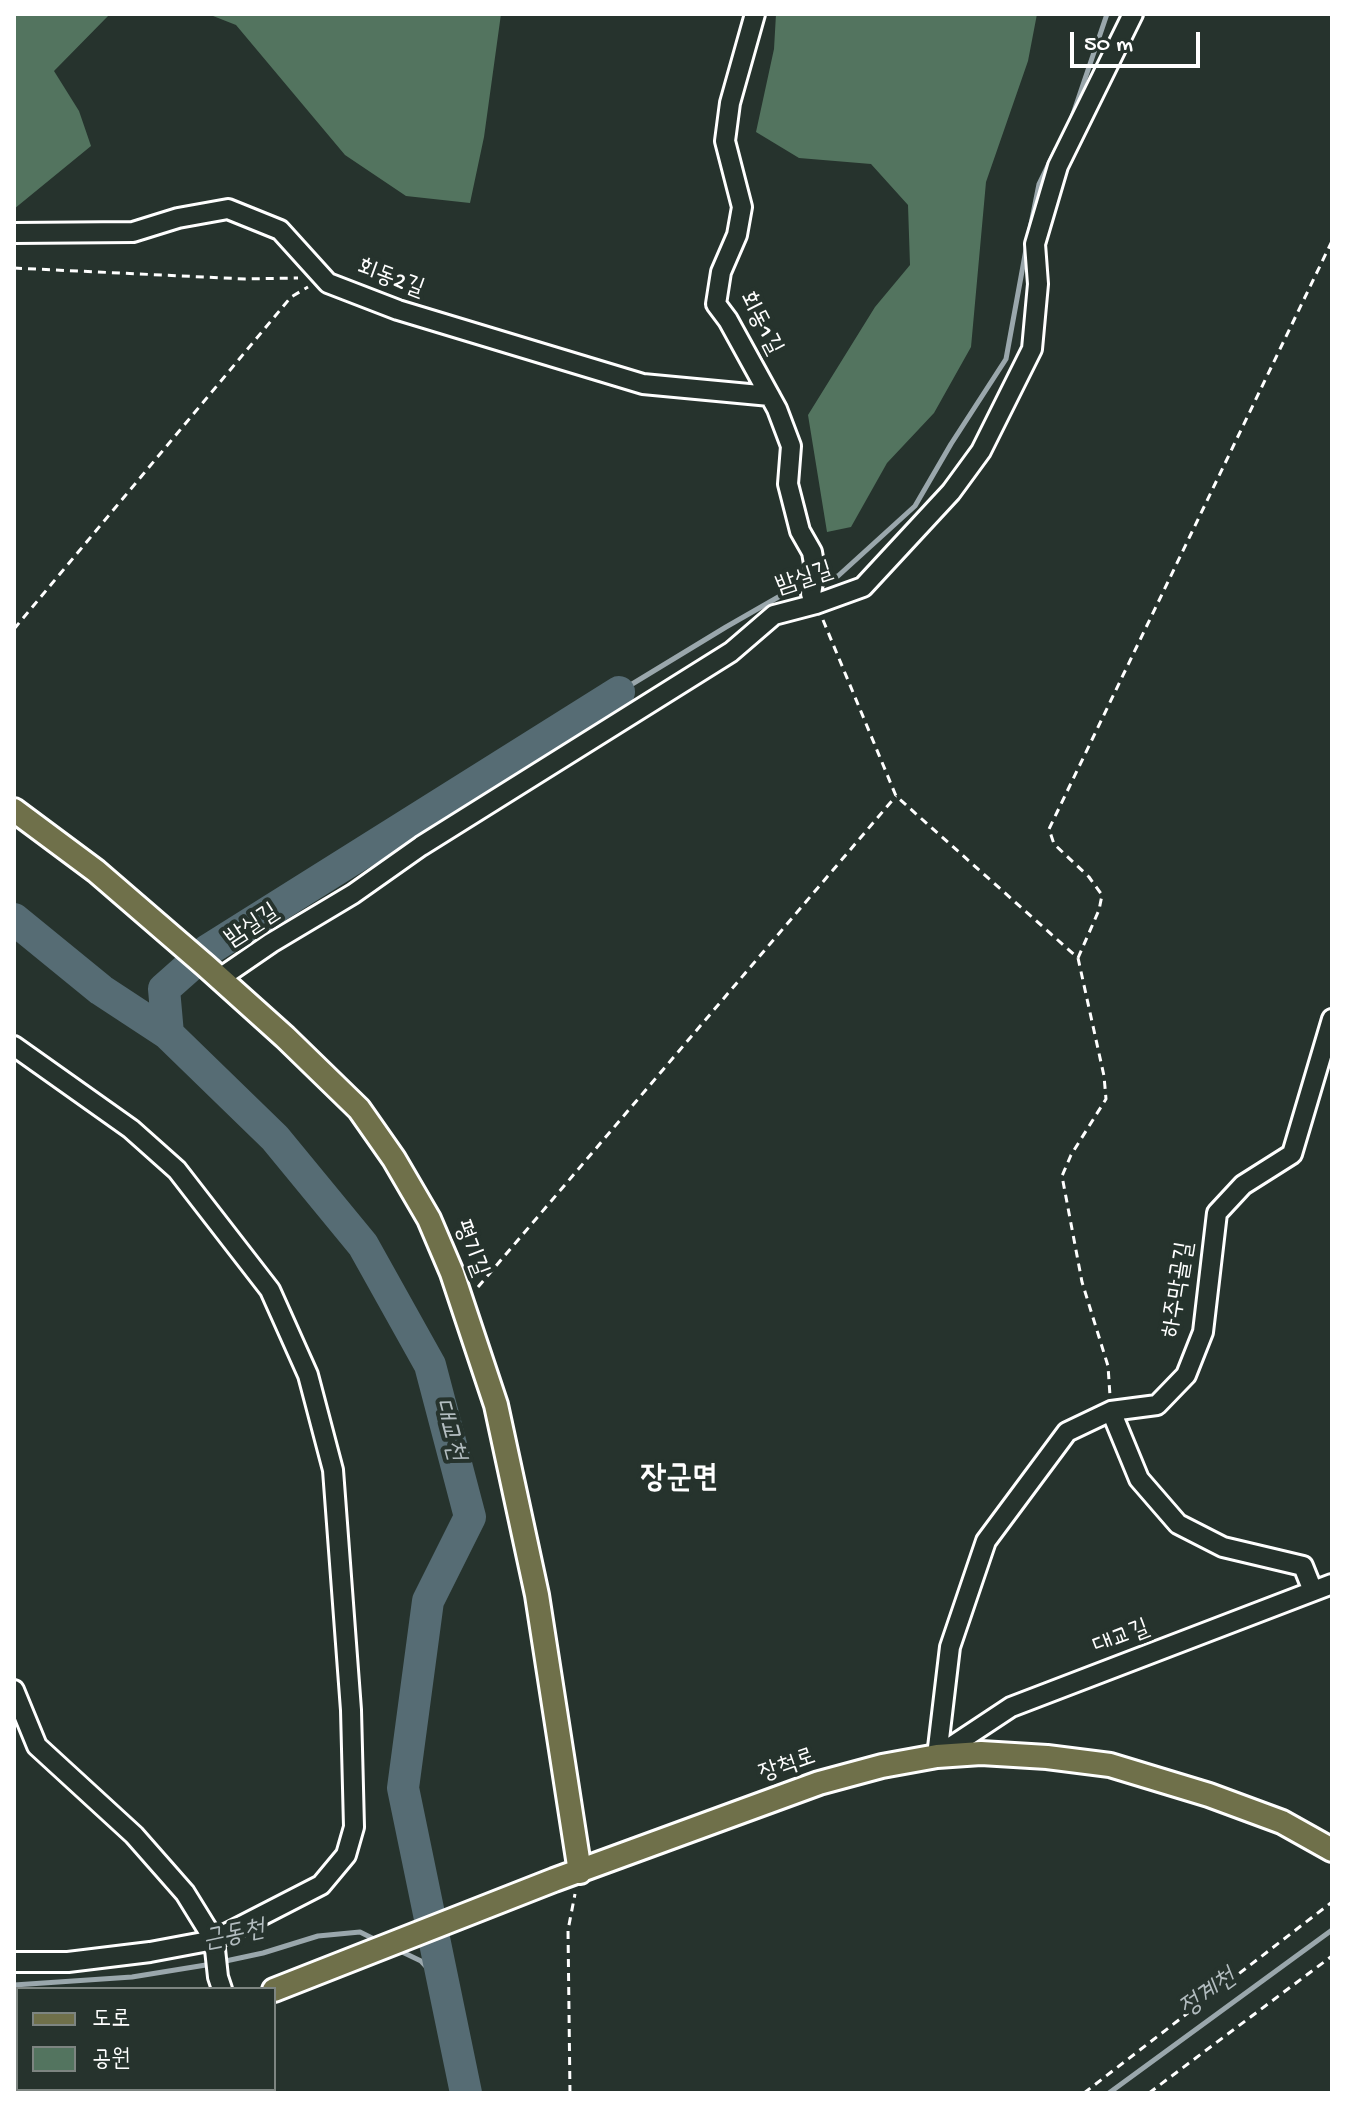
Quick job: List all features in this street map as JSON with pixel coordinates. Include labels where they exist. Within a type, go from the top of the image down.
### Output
[{"type":"main road","name":"평기길","points":[[14,810],[96,871],[205,965],[359,1109],[394,1159],[429,1219],[496,1405],[537,1595],[580,1872]]},
{"type":"main road","name":"장척로","points":[[276,1989],[554,1880],[819,1783],[882,1766],[937,1756],[981,1753],[1110,1765],[1195,1790],[1282,1822],[1332,1850]]},
{"type":"street","name":"회동1길","points":[[755,14],[730,103],[725,141],[742,207],[737,235],[721,272],[716,304],[770,396],[791,446],[788,484],[800,531],[812,552],[815,570],[813,599]]},
{"type":"street","name":"밤실길","points":[[205,965],[271,943],[353,894],[421,846],[731,652],[774,615],[813,599],[863,587],[951,492],[981,451],[1032,349],[1038,284],[1035,244],[1058,166],[1133,14]]},
{"type":"street","name":"회동2길","points":[[14,233],[133,232],[178,218],[228,209],[280,230],[328,283],[398,310],[643,384],[770,396]]},
{"type":"street","name":"하주막골길","points":[[937,1756],[950,1647],[986,1541],[1067,1432],[1111,1411],[1157,1405],[1186,1375],[1203,1332],[1217,1213],[1243,1185],[1292,1154],[1332,1019]]},
{"type":"street","points":[[14,1046],[131,1129],[177,1170],[270,1290],[308,1375],[333,1470],[351,1710],[354,1827],[346,1855],[321,1885],[215,1946],[68,1962],[14,1962]]},
{"type":"street","points":[[1111,1411],[1139,1479],[1178,1524],[1223,1547],[1303,1566],[1313,1591]]},
{"type":"street","name":"대교길","points":[[937,1756],[1011,1707],[1332,1584]]},
{"type":"street","points":[[14,1690],[22,1728],[37,1746],[134,1835],[185,1893],[215,1946],[220,1983]]},
{"type":"path","points":[[1078,958],[1099,910],[1102,895],[1089,877],[1054,844],[1049,829],[1332,241]]},
{"type":"path","points":[[14,268],[245,279],[324,278]]},
{"type":"path","points":[[14,629],[291,297],[324,278]]},
{"type":"path","points":[[813,599],[896,796],[1078,958],[1104,1076],[1106,1099],[1071,1155],[1062,1176],[1082,1282],[1108,1366],[1111,1411]]},
{"type":"path","points":[[462,1305],[896,796]]},
{"type":"path","points":[[570,2093],[568,1930],[580,1872]]},
{"type":"path","points":[[1084,2093],[1332,1902]]},
{"type":"path","points":[[1149,2093],[1332,1956]]},
{"type":"green space","points":[[14,14],[110,14],[54,71],[79,111],[91,146],[14,209]]},
{"type":"green space","points":[[208,14],[501,14],[484,137],[470,203],[406,196],[345,155],[236,25]]},
{"type":"green space","points":[[776,14],[1037,14],[1028,61],[986,182],[971,347],[934,413],[887,463],[851,527],[827,532],[808,415],[875,307],[910,265],[908,205],[871,164],[799,158],[756,132],[774,49]]},
{"type":"waterway","points":[[1070,123],[1107,14]]},
{"type":"waterway","points":[[1029,234],[1039,184],[1056,149]]},
{"type":"waterway","points":[[818,580],[838,576],[915,506],[1006,359],[1027,244]]},
{"type":"waterway","points":[[619,692],[726,627],[809,582]]},
{"type":"waterway","points":[[168,1034],[164,989],[208,950],[619,692]]},
{"type":"waterway","name":"대교천","points":[[14,919],[101,990],[168,1034],[275,1138],[363,1245],[430,1365],[470,1517],[428,1601],[403,1788],[466,2093]]},
{"type":"waterway","name":"정계천","points":[[1109,2093],[1332,1930]]},
{"type":"waterway","name":"근동천","points":[[221,1962],[318,1936],[360,1932],[378,1941]]},
{"type":"waterway","name":"근동천","points":[[398,1950],[421,1961],[444,1986]]},
{"type":"waterway","name":"근동천","points":[[14,1985],[132,1977],[212,1964]]},
{"type":"district","name":"장군면","points":[[679,1481]]}]
